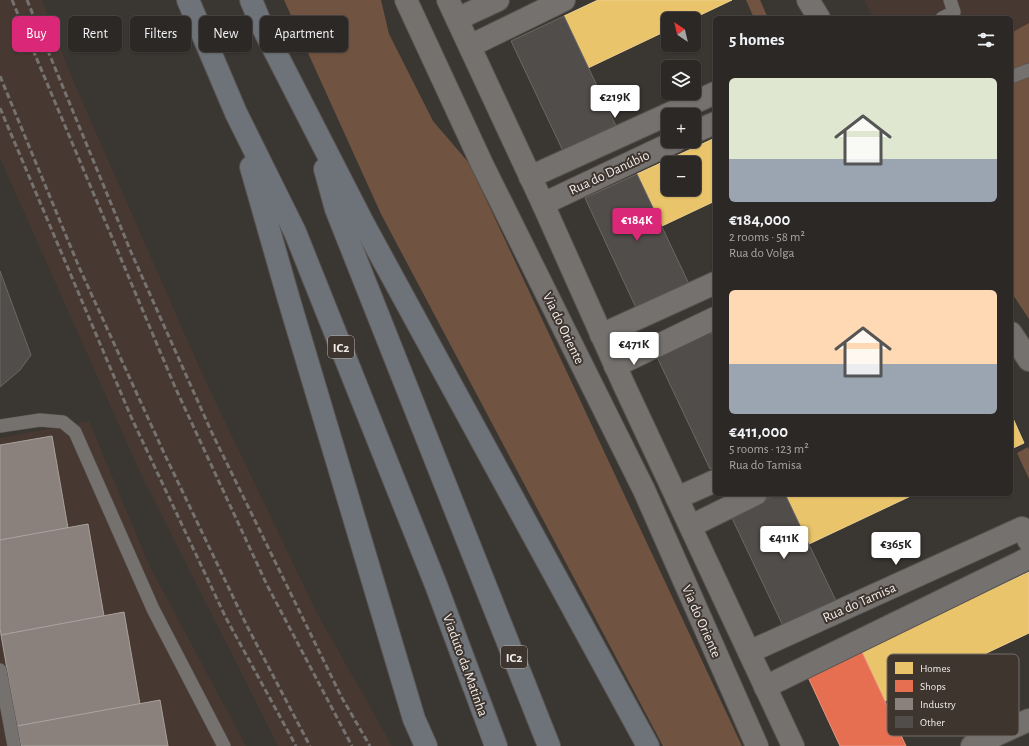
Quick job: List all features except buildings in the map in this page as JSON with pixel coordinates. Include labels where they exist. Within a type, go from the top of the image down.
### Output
[{"type":"highway","name":"IC2","points":[[188,0],[236,113]]},
{"type":"highway","name":"IC2","points":[[251,0],[261,24],[312,121],[336,209],[549,746]]},
{"type":"highway","name":"Viaduto da Matinha","points":[[236,113],[295,232],[436,585],[496,746]]},
{"type":"highway","points":[[236,113],[289,300],[414,719],[426,746]]},
{"type":"highway","points":[[312,121],[363,224],[648,746]]},
{"type":"street","name":"Via do Oriente","points":[[406,0],[482,164],[644,490],[757,746]]},
{"type":"street","name":"Via do Oriente","points":[[448,0],[543,204],[615,366],[793,746]]},
{"type":"street","points":[[457,19],[498,0]]},
{"type":"street","points":[[470,46],[564,0]]},
{"type":"street","points":[[808,0],[818,16]]},
{"type":"street","name":"Rua do Danúbio","points":[[530,177],[713,94]]},
{"type":"street","points":[[701,129],[713,124]]},
{"type":"street","name":"Rua do Danúbio","points":[[543,204],[661,148]]},
{"type":"street","points":[[601,335],[713,284]]},
{"type":"street","points":[[615,366],[713,319]]},
{"type":"street","points":[[1013,336],[1029,360]]},
{"type":"street","points":[[678,498],[713,482]]},
{"type":"street","points":[[691,526],[752,496]]},
{"type":"street","name":"Rua do Tamisa","points":[[749,652],[1022,528],[1029,541]]},
{"type":"street","points":[[765,687],[1029,558]]},
{"type":"street","points":[[1019,725],[1029,720]]},
{"type":"street","points":[[972,746],[994,736]]},
{"type":"lane","points":[[946,16],[954,12],[950,0]]},
{"type":"lane","points":[[1013,76],[1029,70]]},
{"type":"lane","points":[[0,426],[40,420],[63,422],[75,432],[153,609],[224,746]]},
{"type":"lane","points":[[0,670],[14,746]]},
{"type":"shaded area","points":[[0,0],[42,0],[48,16],[12,16],[12,52],[60,52],[60,47],[72,78],[205,380],[317,613],[392,746],[278,746],[139,470],[0,158]]},
{"type":"shaded area","points":[[284,0],[381,0],[389,34],[433,121],[469,163],[742,746],[663,746],[381,214],[308,52],[348,52],[348,16],[291,16]]},
{"type":"shaded area","points":[[746,0],[760,0],[767,16],[753,16]]},
{"type":"shaded area","points":[[864,0],[1029,0],[1029,23],[1013,32],[1013,16],[873,16]]},
{"type":"shaded area","points":[[1029,23],[1029,319],[1013,295],[1013,32]]},
{"type":"shaded area","points":[[89,421],[149,565],[246,746],[0,746],[0,438]]},
{"type":"shaded area","points":[[1028,447],[1029,450],[1029,479],[1017,453]]},
{"type":"railway","points":[[12,0],[175,387],[267,585],[352,746]]},
{"type":"railway","points":[[27,0],[131,252],[212,433],[342,698],[370,746]]},
{"type":"railway","points":[[0,76],[79,267],[164,453],[247,626],[310,746]]},
{"type":"railway","points":[[0,108],[132,419],[226,618],[296,746]]}]
